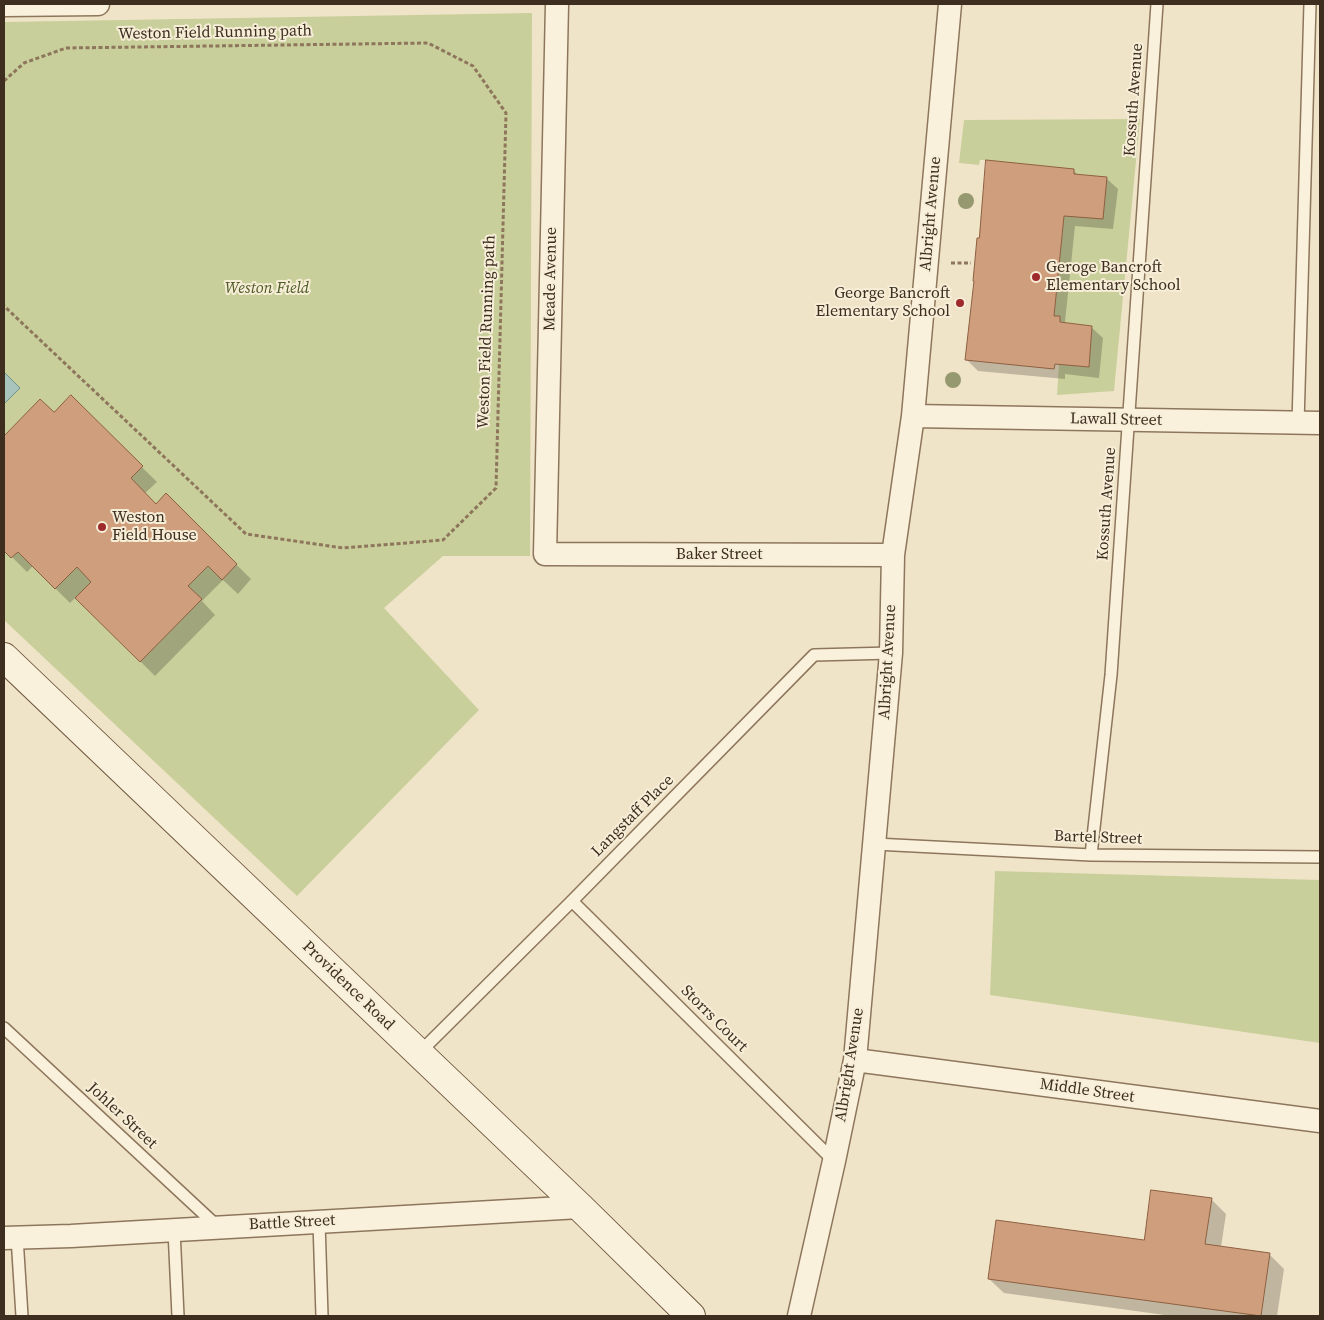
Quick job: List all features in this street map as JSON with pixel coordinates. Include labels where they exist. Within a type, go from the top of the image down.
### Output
[{"type":"main road","name":"Providence Road","points":[[4,657],[580,1207],[691,1316]]},
{"type":"street","points":[[4,5],[98,4]]},
{"type":"street","name":"Meade Avenue","points":[[545,554],[557,4]]},
{"type":"street","name":"Albright Avenue","points":[[798,1316],[834,1161],[854,1060],[891,653],[894,555],[912,416],[950,4]]},
{"type":"street","name":"Lawall Street","points":[[912,416],[1320,423]]},
{"type":"street","name":"Baker Street","points":[[545,554],[894,555]]},
{"type":"street","name":"Middle Street","points":[[854,1060],[1320,1121]]},
{"type":"street","name":"Battle Street","points":[[10,1237],[71,1236],[580,1207]]},
{"type":"lane","name":"Kossuth Avenue","points":[[1091,855],[1112,675],[1157,4]]},
{"type":"lane","points":[[1298,423],[1310,4]]},
{"type":"lane","name":"Langstaff Place","points":[[418,1053],[572,901],[814,655],[891,653]]},
{"type":"lane","name":"Bartel Street","points":[[874,844],[1091,855],[1320,857]]},
{"type":"lane","name":"Storrs Court","points":[[572,901],[834,1161]]},
{"type":"lane","name":"Johler Street","points":[[4,1028],[218,1227]]},
{"type":"lane","points":[[319,1222],[322,1316]]},
{"type":"lane","points":[[174,1230],[178,1316]]},
{"type":"lane","points":[[10,1237],[22,1316]]},
{"type":"path","name":"Weston Field Running path","points":[[4,80],[24,63],[66,48],[428,43],[473,66],[506,113],[496,488],[443,540],[342,548],[246,534],[4,306]]},
{"type":"path","points":[[943,263],[971,263]]},
{"type":"green space","name":"Weston Field","points":[[532,13],[530,556],[443,556],[384,608],[479,710],[297,896],[4,620],[4,22]]},
{"type":"green space","points":[[1140,119],[1114,391],[1057,395],[1059,364],[1089,367],[1092,326],[1060,322],[1060,316],[1054,316],[1064,216],[1107,177],[1074,174],[1073,169],[986,160],[980,160],[979,165],[959,163],[964,120]]},
{"type":"green space","points":[[995,871],[1320,880],[1320,1043],[990,995]]},
{"type":"water","points":[[4,372],[20,388],[4,404]]},
{"type":"building","points":[[986,160],[1074,169],[1074,174],[1107,177],[1103,219],[1064,216],[1054,316],[1060,316],[1060,322],[1092,326],[1089,367],[1055,364],[1054,369],[965,360]]},
{"type":"building","name":"Weston Field House","points":[[71,395],[143,466],[131,478],[156,504],[166,493],[237,564],[222,580],[208,566],[188,586],[202,599],[140,662],[75,598],[91,582],[77,567],[55,589],[18,552],[11,558],[4,551],[4,436],[40,399],[54,412]]},
{"type":"building","points":[[1151,1190],[1212,1198],[1205,1244],[1270,1253],[1261,1316],[988,1279],[996,1220],[1144,1240]]},
{"type":"place","name":"Geroge Bancroft Elementary School","points":[[1036,277]]},
{"type":"place","name":"George Bancroft Elementary School","points":[[960,303]]},
{"type":"place","name":"Weston Field House","points":[[102,527]]}]
